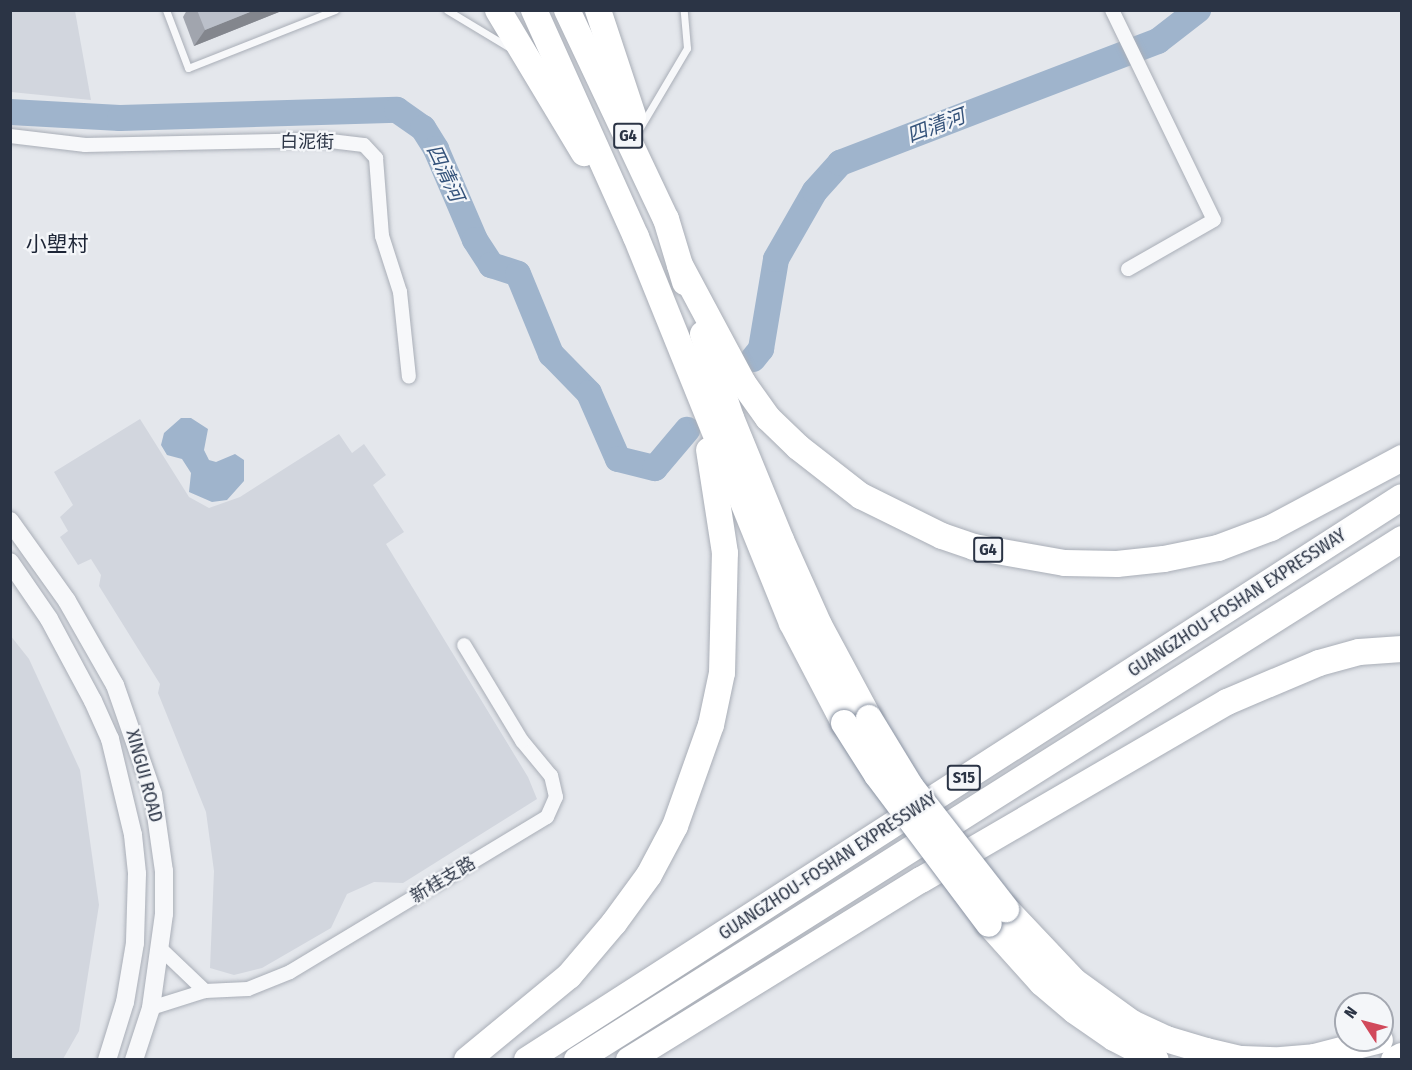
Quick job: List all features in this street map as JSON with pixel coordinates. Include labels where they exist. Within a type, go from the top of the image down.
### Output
[{"type":"highway","points":[[498,10],[636,237]]},
{"type":"highway","name":"G4","points":[[534,10],[636,237],[697,382],[746,516],[792,623],[844,723],[877,775],[998,916],[1042,983],[1075,1011],[1114,1038],[1156,1059]]},
{"type":"highway","name":"G4","points":[[567,10],[666,219],[680,265],[743,383],[768,418],[798,447],[861,496],[942,536],[974,546],[1065,563],[1117,564],[1164,559],[1218,548],[1271,528],[1401,458]]},
{"type":"highway","points":[[600,13],[666,219]]},
{"type":"highway","points":[[680,265],[731,418],[819,625],[869,718],[911,787],[998,916],[1074,981],[1132,1023],[1166,1039],[1206,1051],[1242,1059],[1276,1059]]},
{"type":"highway","points":[[467,1059],[569,976],[614,923],[649,875],[675,826],[696,775],[723,673],[726,612],[725,553],[697,382]]},
{"type":"highway","name":"GUANGZHOU-FOSHAN EXPRESSWAY","points":[[527,1059],[1401,497]]},
{"type":"highway","name":"GUANGZHOU-FOSHAN EXPRESSWAY","points":[[577,1059],[1401,539]]},
{"type":"highway","points":[[629,1059],[921,880],[1227,702],[1319,663],[1359,652],[1401,649]]},
{"type":"highway","points":[[1281,1059],[1314,1057],[1334,1052]]},
{"type":"highway","points":[[1394,1059],[1401,1056]]},
{"type":"street","points":[[1114,14],[1214,220],[1128,269]]},
{"type":"street","name":"白泥街","points":[[10,136],[85,145],[322,140],[364,145],[375,158],[382,237],[400,292],[409,377]]},
{"type":"street","name":"XINGUI ROAD","points":[[10,521],[94,647],[115,685],[138,741],[160,837],[164,914],[161,949],[151,1008],[134,1059]]},
{"type":"street","name":"XINGUI ROAD","points":[[10,561],[49,619],[93,701],[110,739],[134,835],[138,874],[135,943],[125,1002],[107,1059]]},
{"type":"street","name":"新桂支路","points":[[151,1008],[205,991],[248,989],[290,972],[547,817],[556,797],[551,776],[522,741],[464,645]]},
{"type":"street","points":[[161,949],[205,991]]},
{"type":"lane","points":[[166,10],[188,68],[335,10]]},
{"type":"lane","points":[[447,10],[527,57]]},
{"type":"lane","points":[[638,131],[687,48],[684,10]]},
{"type":"shaded area","points":[[10,11],[75,11],[91,100],[11,92]]},
{"type":"shaded area","points":[[140,419],[189,497],[209,508],[240,497],[339,434],[352,453],[364,444],[386,475],[373,485],[404,532],[386,544],[528,777],[537,799],[403,883],[374,882],[347,894],[331,928],[262,968],[234,975],[210,968],[214,871],[206,812],[158,693],[160,684],[99,586],[101,575],[91,559],[78,565],[60,537],[68,531],[60,517],[73,505],[54,472]]},
{"type":"shaded area","points":[[10,635],[29,659],[80,770],[99,905],[79,1031],[63,1059],[11,1059]]},
{"type":"water","points":[[181,418],[191,418],[208,429],[204,450],[209,460],[216,462],[235,454],[244,460],[244,481],[227,500],[212,502],[189,492],[191,473],[182,459],[167,455],[161,445],[164,433]]},
{"type":"building","points":[[197,10],[255,10],[205,30]]},
{"type":"waterway","name":"四清河","points":[[753,359],[761,349],[776,259],[815,191],[840,163],[1158,41],[1198,10]]},
{"type":"waterway","name":"四清河","points":[[10,112],[120,118],[397,110],[423,128],[436,149],[475,240],[491,265],[518,274],[551,354],[589,393],[618,459],[655,468],[687,430]]},
{"type":"district","name":"小塱村","points":[[57,244]]}]
